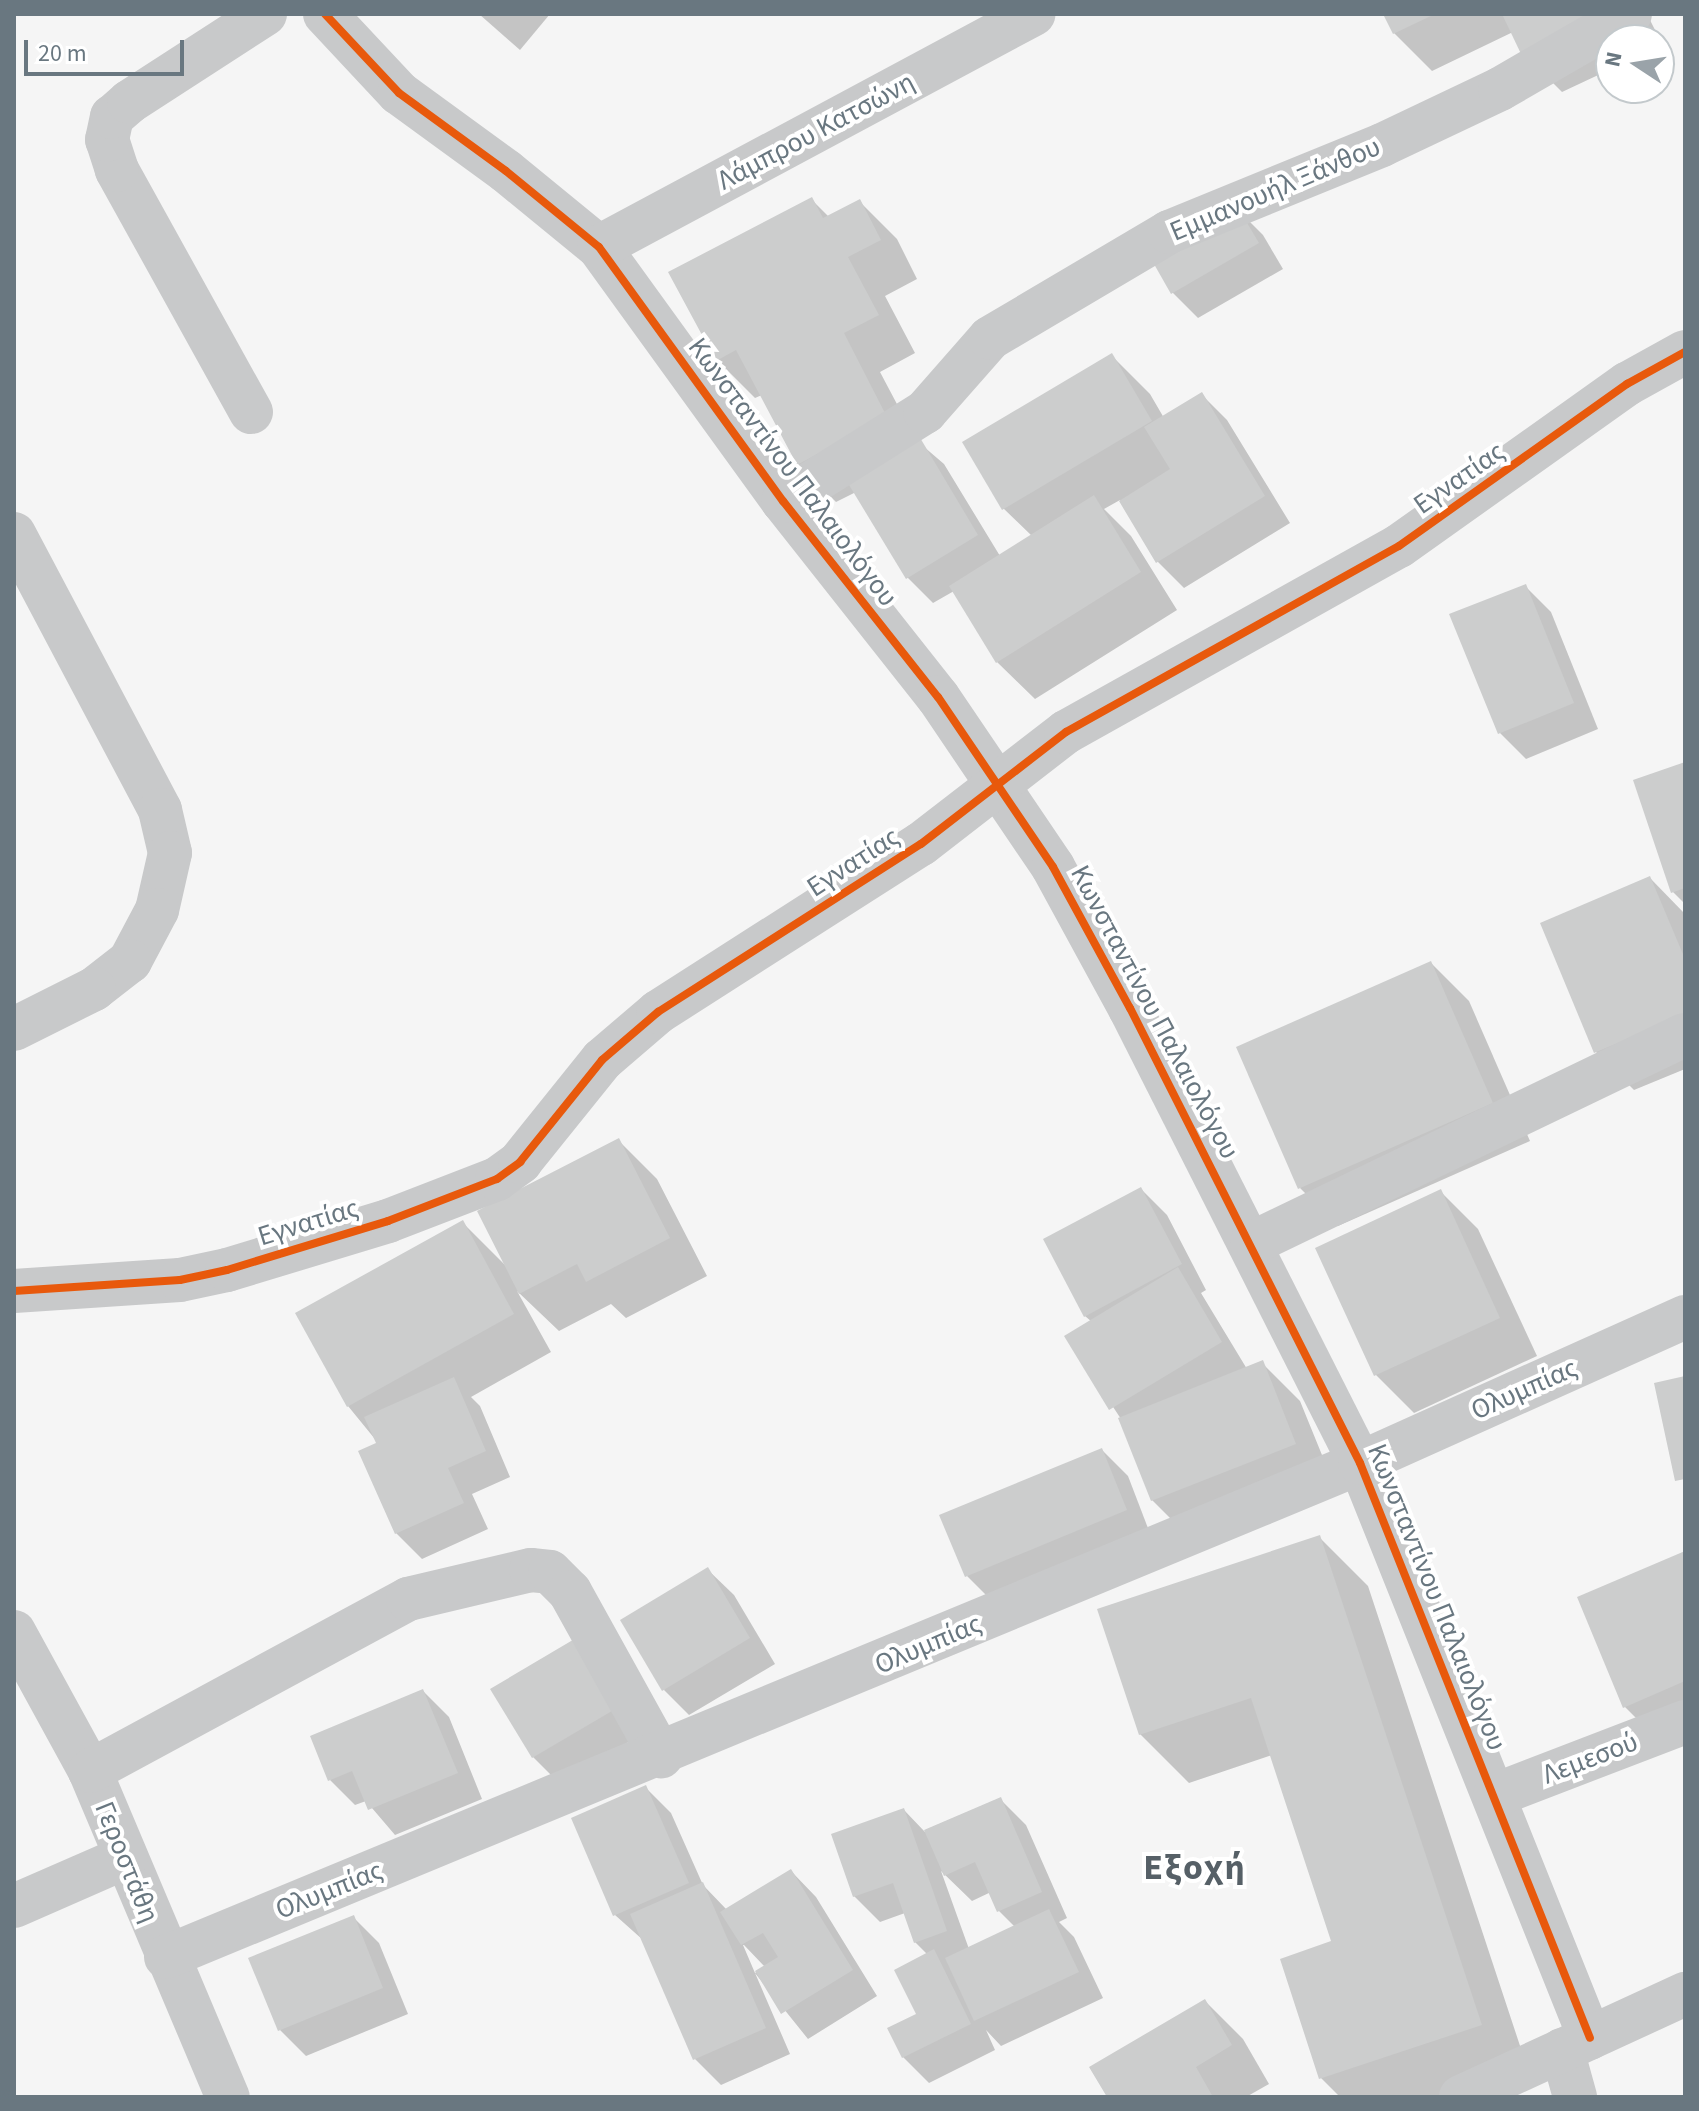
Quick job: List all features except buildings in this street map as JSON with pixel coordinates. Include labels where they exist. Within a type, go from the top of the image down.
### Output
[{"type":"street","points":[[251,412],[146,225],[107,140],[112,117],[129,102],[265,14]]},
{"type":"street","name":"Κωνσταντίνου Παλαιολόγου","points":[[325,14],[399,93],[506,171],[599,247],[783,501],[1000,783],[1100,949],[1252,1243],[1360,1463],[1495,1795],[1576,2044],[1575,2097]]},
{"type":"street","name":"Λάμπρου Κατσώνη","points":[[599,247],[1033,14]]},
{"type":"street","name":"Εμμανουήλ Ξάνθου","points":[[783,501],[925,412],[990,338],[1169,232],[1444,116],[1630,14]]},
{"type":"street","name":"Εγνατίας","points":[[14,1291],[180,1280],[227,1270],[388,1221],[497,1179],[520,1162],[633,1029],[921,844],[1092,715],[1439,521],[1600,402],[1685,352]]},
{"type":"street","points":[[14,534],[160,810],[170,853],[157,910],[130,961],[94,989],[14,1029]]},
{"type":"street","points":[[1252,1243],[1685,1035]]},
{"type":"street","name":"Ολυμπίας","points":[[166,1957],[661,1756],[1360,1463],[1685,1317]]},
{"type":"street","points":[[90,1771],[408,1599],[531,1570],[550,1572],[570,1592],[661,1756]]},
{"type":"street","name":"Γεροστάθη","points":[[14,1632],[90,1771],[166,1957],[228,2097]]},
{"type":"street","name":"Λεμεσού","points":[[1495,1795],[1685,1722]]},
{"type":"street","points":[[14,1906],[126,1857]]},
{"type":"street","points":[[1461,2097],[1685,1994]]},
{"type":"cycle path","points":[[325,14],[399,93],[506,171],[599,247],[783,501],[938,697],[1053,867],[1130,1008],[1360,1463],[1590,2038]]},
{"type":"cycle path","points":[[14,1291],[180,1280],[227,1270],[388,1221],[497,1179],[520,1162],[602,1060],[658,1012],[921,844],[1066,732],[1399,546],[1627,384],[1685,352]]},
{"type":"district","name":"Εξοχή","points":[[1195,1868]]}]
